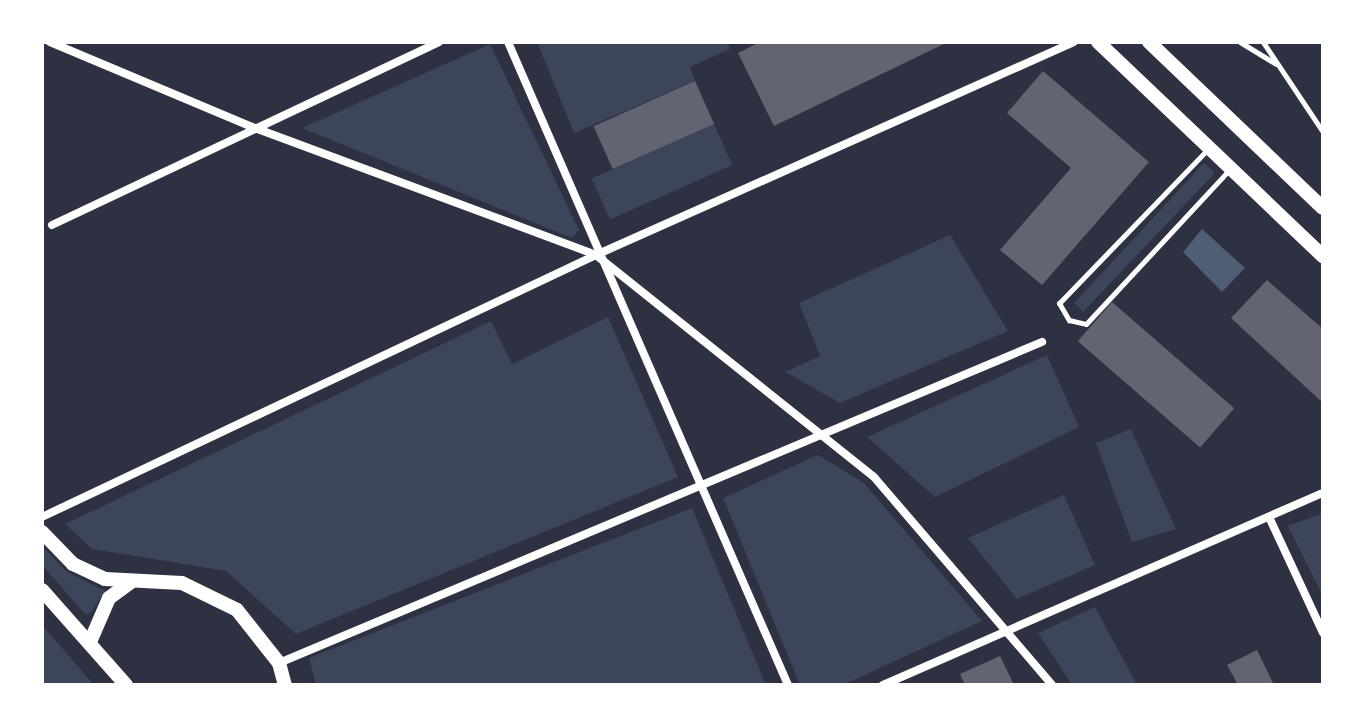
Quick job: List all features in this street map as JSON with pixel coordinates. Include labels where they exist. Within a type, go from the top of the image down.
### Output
[{"type":"street","points":[[50,42],[255,128],[596,255],[874,477],[1052,685]]},
{"type":"street","points":[[52,225],[439,42]]},
{"type":"street","points":[[508,42],[596,255],[788,685]]},
{"type":"street","points":[[42,517],[596,255],[1074,42]]},
{"type":"street","points":[[1098,42],[1207,149],[1323,256]]},
{"type":"street","points":[[1149,42],[1160,48],[1323,208]]},
{"type":"street","points":[[279,663],[825,437],[1042,342]]},
{"type":"street","points":[[883,685],[1323,493]]},
{"type":"street","points":[[1269,517],[1323,633]]},
{"type":"street","points":[[42,532],[73,564],[131,582],[182,583],[237,610],[279,663],[285,685]]},
{"type":"street","points":[[90,642],[109,598],[131,582]]},
{"type":"street","points":[[42,590],[126,685]]},
{"type":"lane","points":[[1240,42],[1277,64]]},
{"type":"lane","points":[[1263,42],[1323,132]]},
{"type":"lane","points":[[1207,149],[1059,303],[1069,320],[1086,324],[1230,169]]},
{"type":"shaded area","points":[[537,42],[727,42],[730,49],[690,67],[695,81],[574,133]]},
{"type":"shaded area","points":[[490,44],[579,230],[572,238],[302,128]]},
{"type":"shaded area","points":[[714,124],[732,165],[610,220],[592,179]]},
{"type":"shaded area","points":[[1204,163],[1215,173],[1083,312],[1074,303]]},
{"type":"shaded area","points":[[1202,229],[1245,268],[1222,292],[1183,252]]},
{"type":"shaded area","points":[[950,235],[1008,331],[840,403],[785,372],[820,356],[799,303]]},
{"type":"shaded area","points":[[608,317],[678,477],[296,634],[226,571],[92,549],[65,524],[491,321],[512,364]]},
{"type":"shaded area","points":[[1047,355],[1079,427],[935,497],[867,437]]},
{"type":"shaded area","points":[[1131,429],[1176,529],[1132,542],[1096,443]]},
{"type":"shaded area","points":[[818,455],[864,483],[982,621],[843,685],[800,685],[723,498]]},
{"type":"shaded area","points":[[1064,495],[1095,565],[1017,599],[968,538]]},
{"type":"shaded area","points":[[692,508],[766,685],[316,685],[309,658]]},
{"type":"shaded area","points":[[1323,513],[1323,596],[1288,526]]},
{"type":"shaded area","points":[[42,546],[67,572],[105,591],[92,611],[86,615],[42,565]]},
{"type":"shaded area","points":[[1095,607],[1137,685],[1072,685],[1038,633]]},
{"type":"shaded area","points":[[42,625],[94,685],[42,685]]},
{"type":"building","points":[[760,42],[948,42],[774,126],[738,53]]},
{"type":"building","points":[[1043,71],[1149,162],[1042,285],[1000,250],[1071,168],[1007,113]]},
{"type":"building","points":[[695,81],[714,124],[613,169],[594,126]]},
{"type":"building","points":[[1267,280],[1323,329],[1323,403],[1231,318]]},
{"type":"building","points":[[1112,302],[1234,408],[1200,448],[1078,341]]},
{"type":"building","points":[[1257,650],[1274,685],[1238,685],[1227,665]]},
{"type":"building","points":[[1000,656],[1014,685],[965,685],[960,674]]}]
